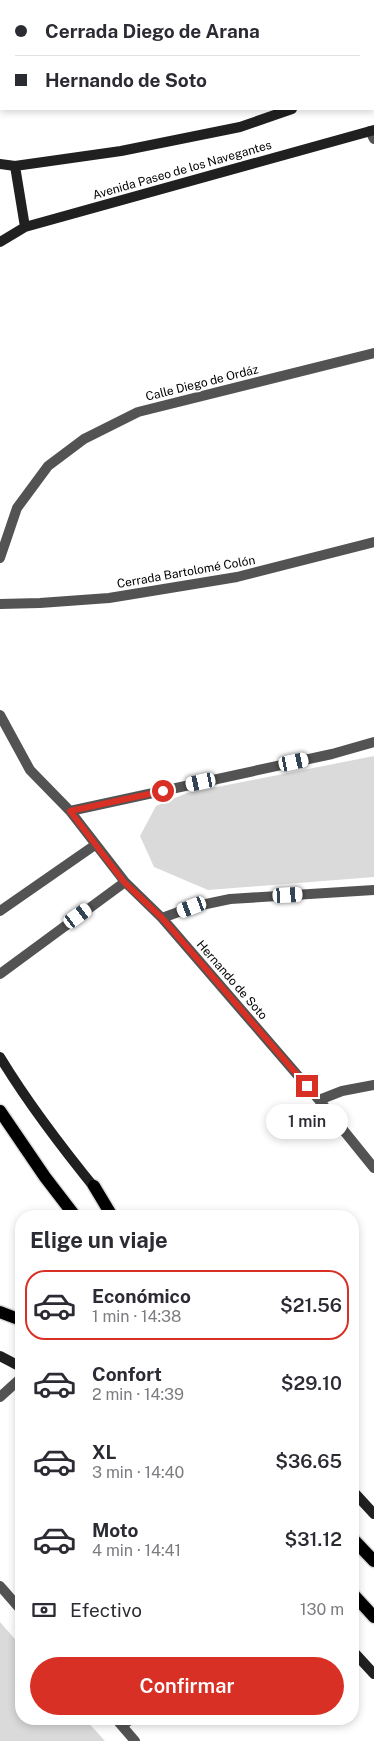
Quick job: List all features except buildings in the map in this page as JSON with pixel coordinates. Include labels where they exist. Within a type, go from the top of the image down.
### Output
[{"type":"main road","points":[[0,1111],[45,1177],[70,1210]]},
{"type":"main road","points":[[94,1186],[108,1210]]},
{"type":"main road","points":[[0,1312],[15,1318]]},
{"type":"main road","points":[[359,1545],[374,1561]]},
{"type":"main road","points":[[359,1601],[374,1617]]},
{"type":"street","name":"Avenida Paseo de los Navegantes","points":[[0,164],[15,166],[121,150],[240,127],[289,110]]},
{"type":"street","name":"Avenida Paseo de los Navegantes","points":[[0,242],[25,227],[373,133]]},
{"type":"street","points":[[15,166],[25,227]]},
{"type":"street","name":"Calle Diego de Ordáz","points":[[0,558],[17,508],[48,466],[84,439],[138,412],[374,353]]},
{"type":"street","name":"Cerrada Bartolomé Colón","points":[[0,604],[108,598],[237,577],[374,542]]},
{"type":"street","name":"Hernando de Soto","points":[[0,715],[30,770],[70,811],[124,882],[162,918],[319,1100],[374,1168]]},
{"type":"street","points":[[70,811],[332,754],[374,742]]},
{"type":"street","points":[[0,911],[95,845]]},
{"type":"street","points":[[0,974],[124,882]]},
{"type":"street","points":[[162,918],[192,907],[230,899],[374,890]]},
{"type":"street","points":[[0,1057],[41,1119],[113,1210]]},
{"type":"street","points":[[319,1100],[342,1091],[374,1085]]},
{"type":"street","points":[[0,1356],[15,1364]]},
{"type":"street","points":[[0,1397],[15,1383]]},
{"type":"street","points":[[359,1498],[374,1514]]},
{"type":"street","points":[[0,1586],[15,1603]]},
{"type":"street","points":[[359,1658],[374,1674]]},
{"type":"street","points":[[122,1725],[135,1741]]},
{"type":"shaded area","points":[[374,756],[374,877],[208,890],[154,867],[140,836],[156,806],[187,793]]},
{"type":"shaded area","points":[[0,1622],[15,1639],[15,1725],[90,1725],[105,1741],[0,1741]]},
{"type":"route","points":[[163,791],[70,811],[124,882],[162,918],[307,1086]]}]
